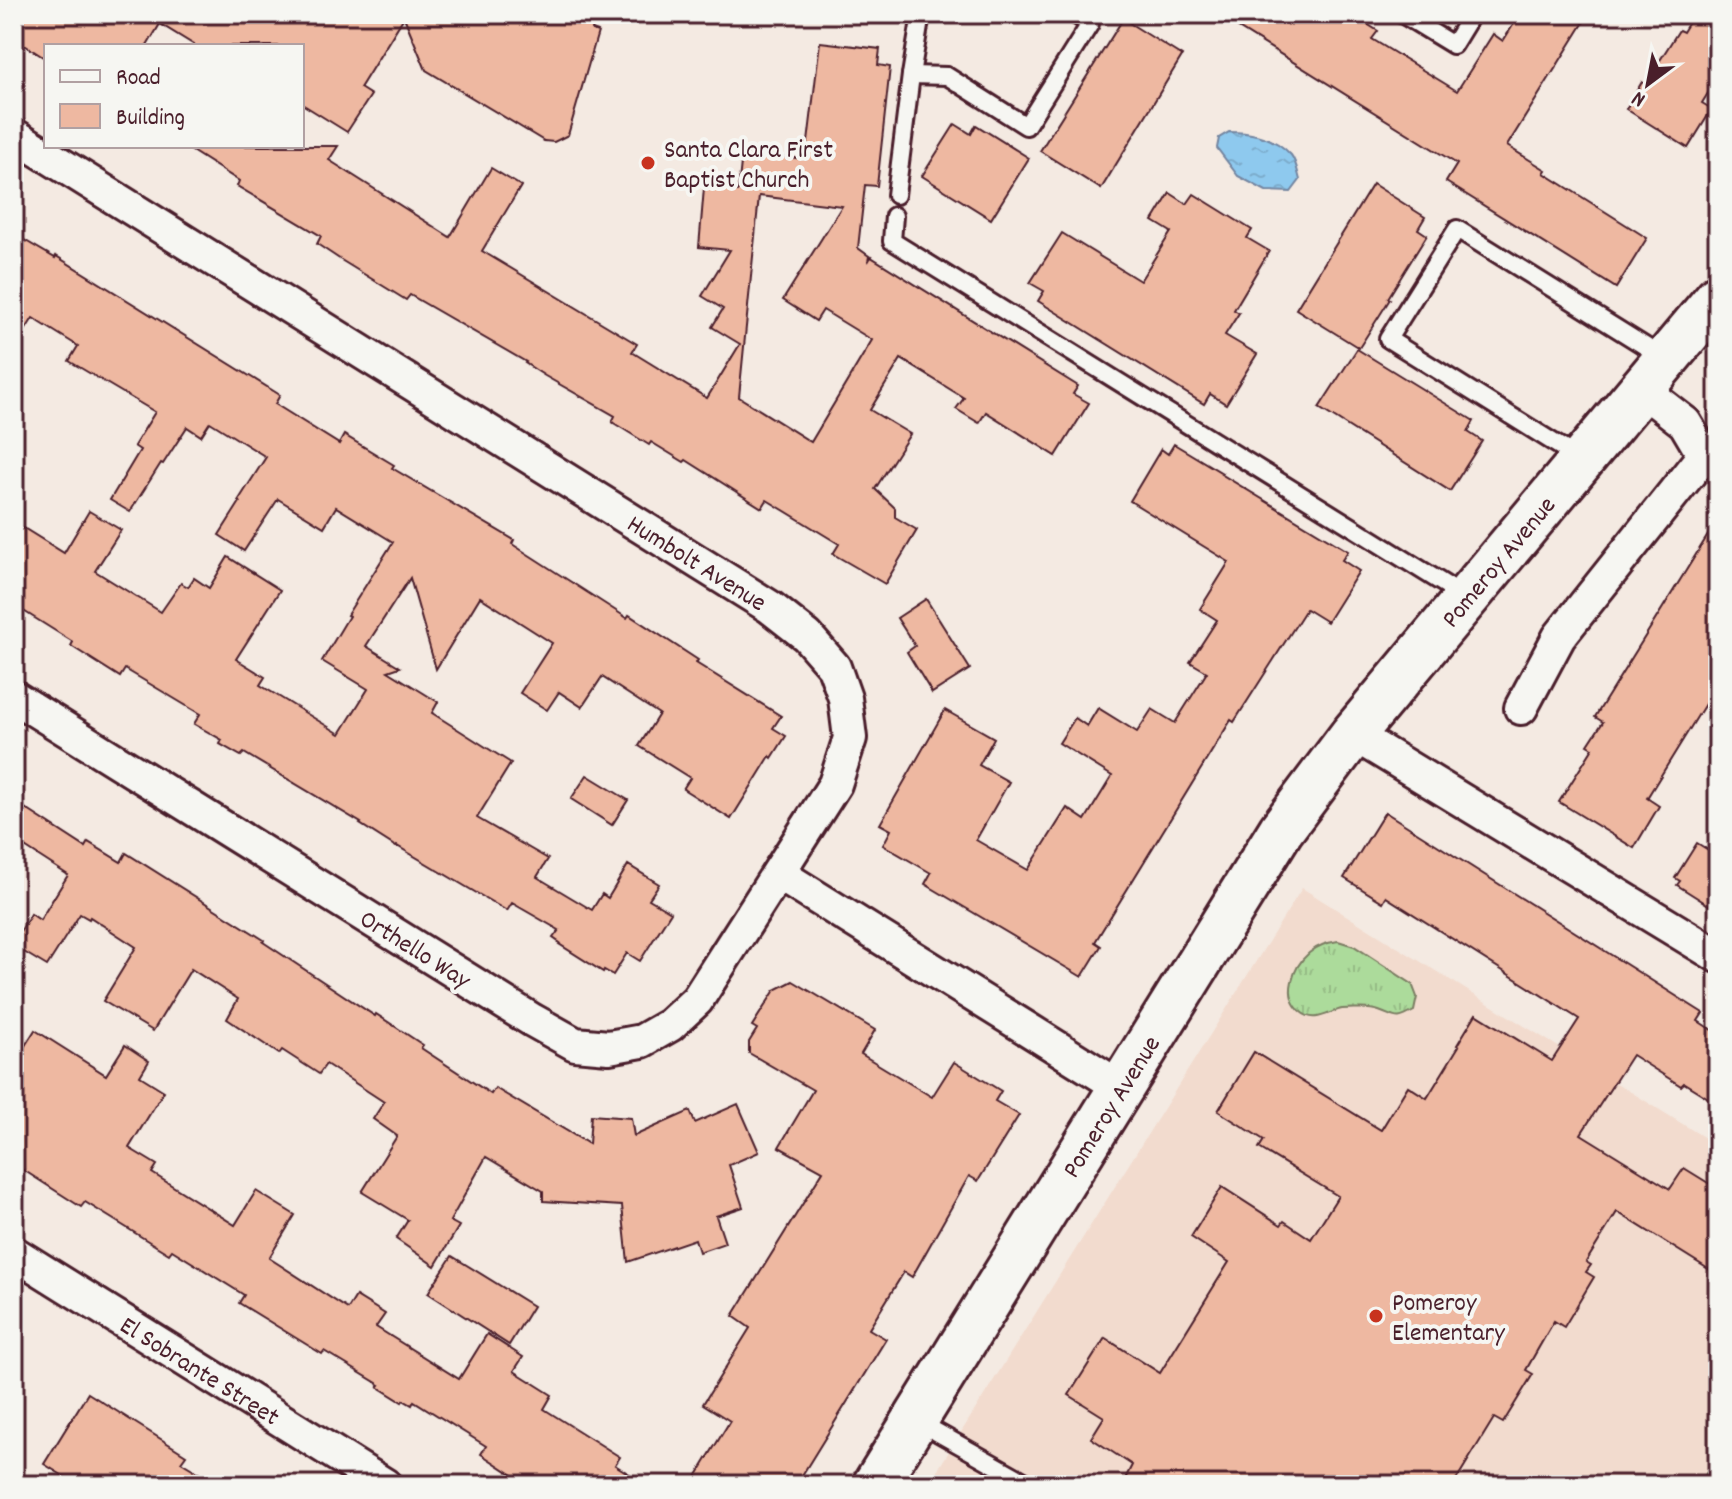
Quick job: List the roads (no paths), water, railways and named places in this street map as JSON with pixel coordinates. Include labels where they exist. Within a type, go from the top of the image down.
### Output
[{"type":"street","name":"Humbolt Avenue","points":[[14,135],[757,599],[807,636],[834,667],[845,698],[850,738],[835,784],[779,874]]},
{"type":"street","name":"Pomeroy Avenue","points":[[875,1485],[1281,830],[1353,734],[1718,297]]},
{"type":"street","points":[[1521,708],[1559,637],[1704,455],[1653,374]]},
{"type":"street","name":"Orthello Way","points":[[14,697],[575,1044],[609,1047],[642,1041],[670,1025],[697,1000],[779,874]]},
{"type":"street","points":[[1353,734],[1718,956]]},
{"type":"street","points":[[779,874],[1122,1088]]},
{"type":"street","name":"El Sobrante Street","points":[[14,1253],[385,1485]]},
{"type":"lane","points":[[896,195],[921,14]]},
{"type":"lane","points":[[911,75],[947,76],[1026,126],[1090,24],[1074,14]]},
{"type":"lane","points":[[1402,14],[1453,45],[1472,14]]},
{"type":"lane","points":[[894,216],[892,241],[1466,598]]},
{"type":"lane","points":[[1581,460],[1388,339],[1457,229],[1653,374]]},
{"type":"lane","points":[[915,1420],[1031,1485]]},
{"type":"water","points":[[1229,132],[1262,137],[1285,149],[1294,160],[1300,180],[1291,192],[1266,191],[1238,176],[1217,148],[1219,138]]},
{"type":"place","name":"Santa Clara First Baptist Church","points":[[648,163]]},
{"type":"place","name":"Pomeroy Elementary","points":[[1376,1316]]}]
